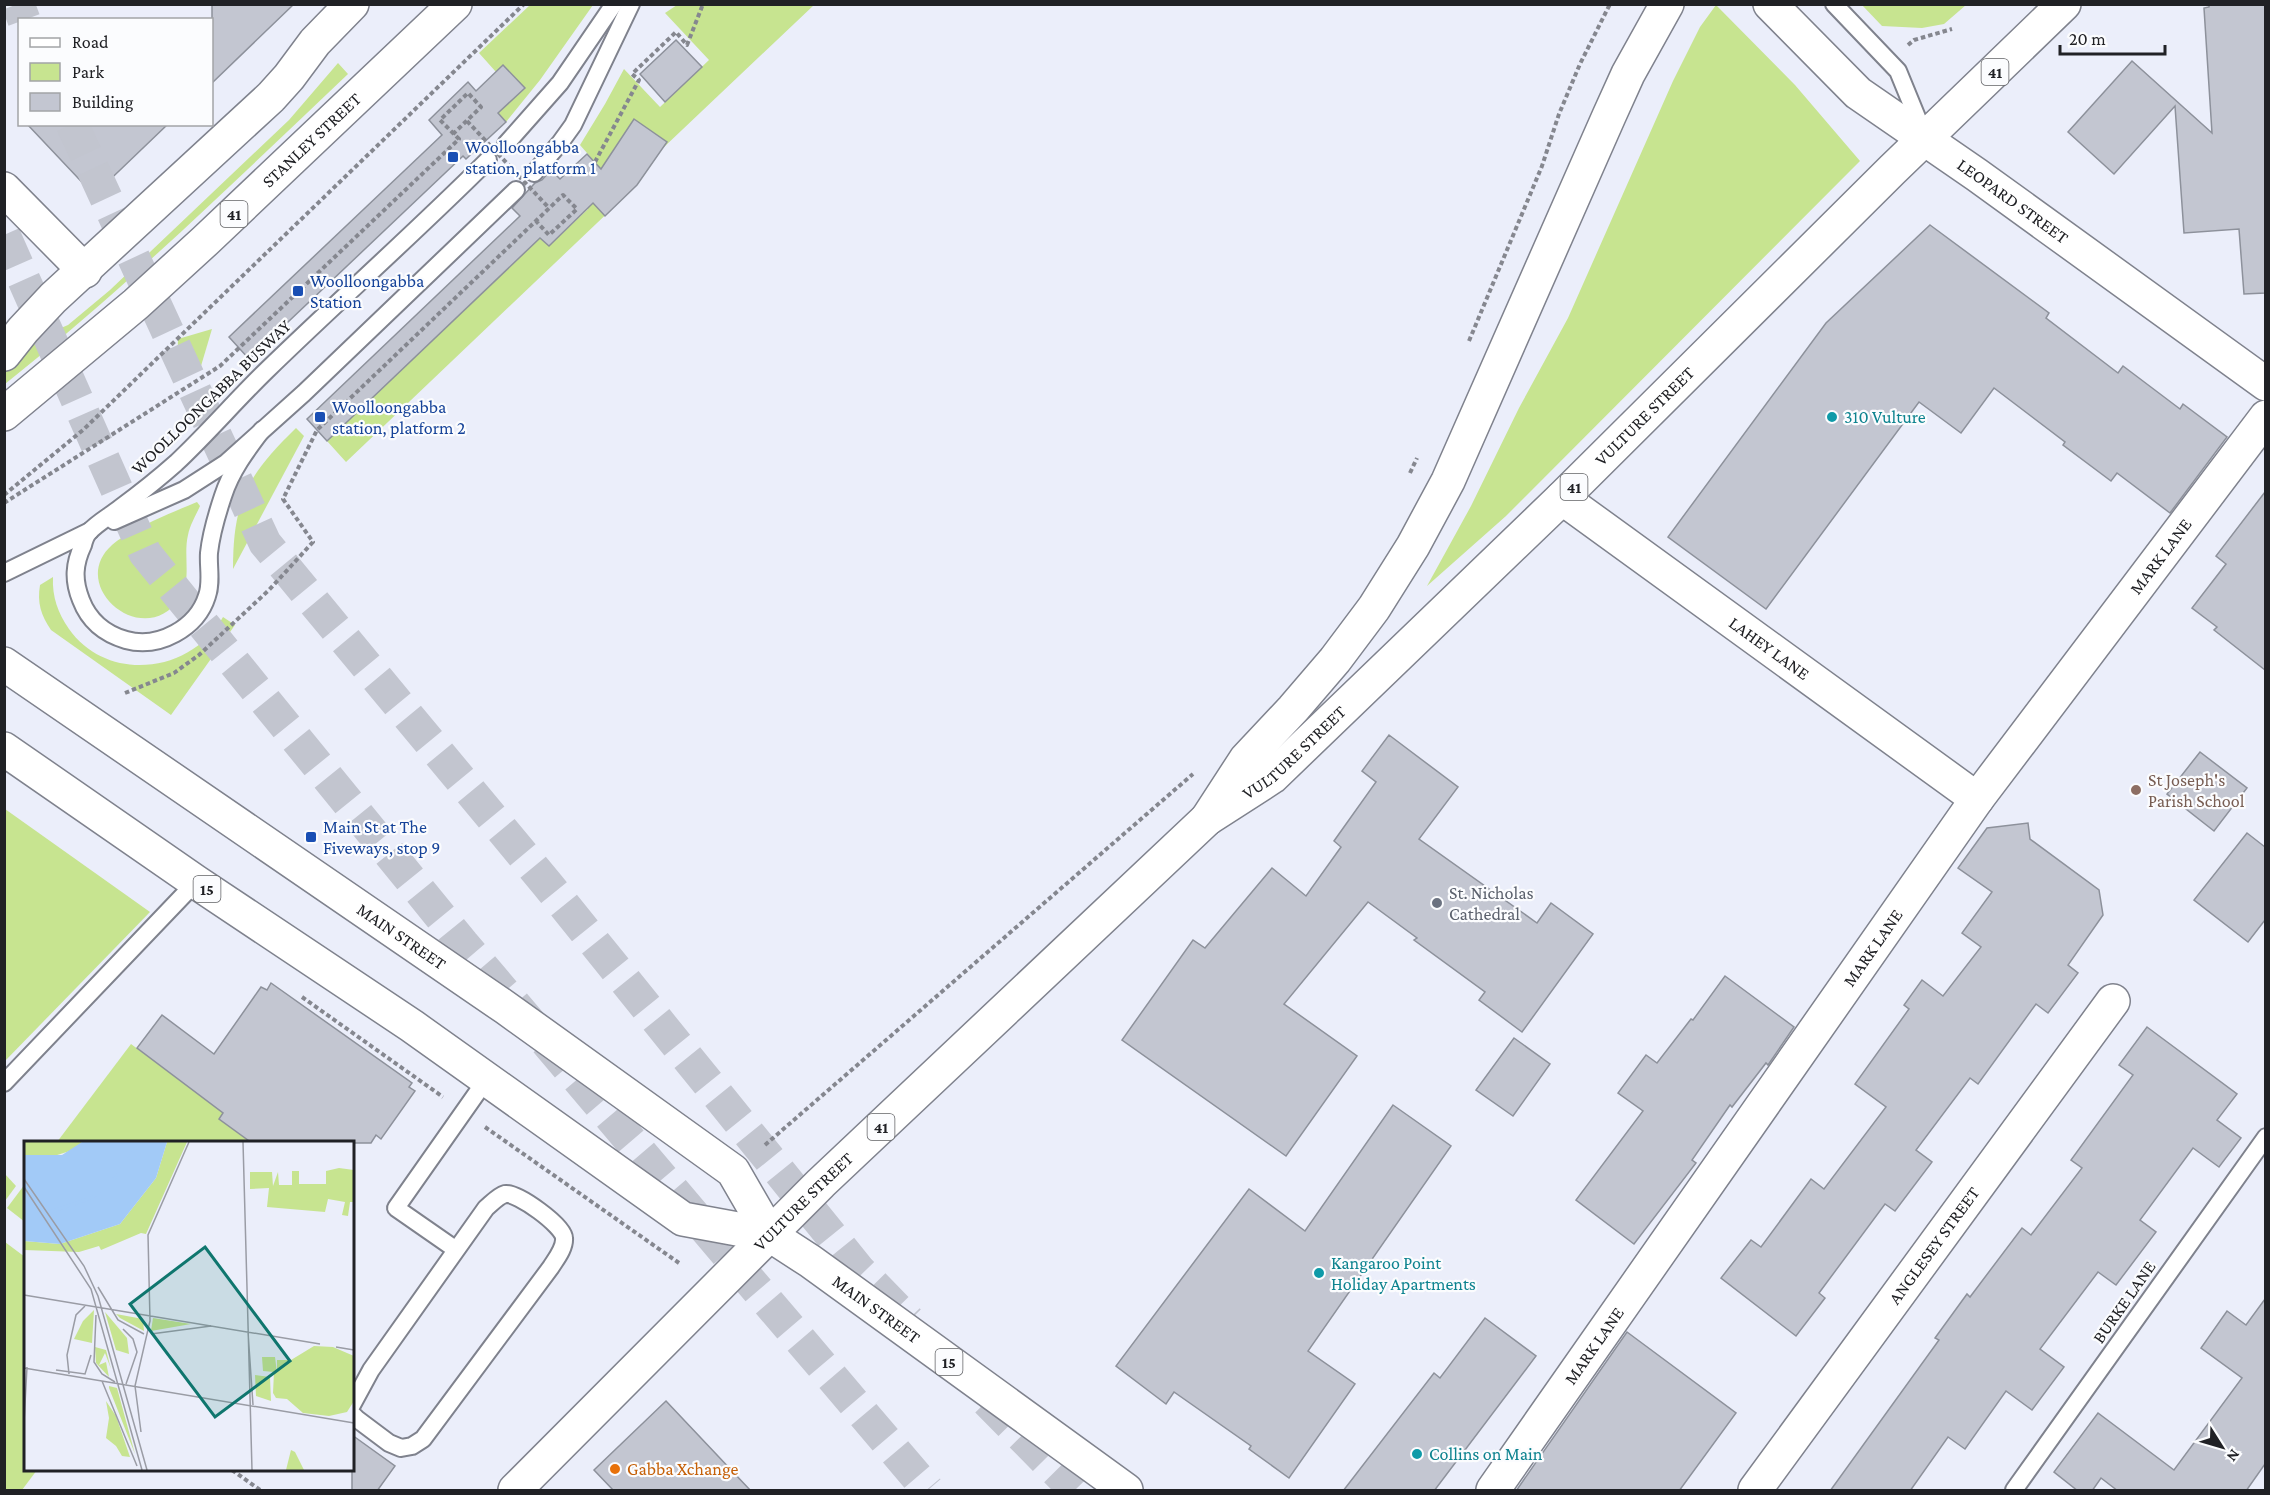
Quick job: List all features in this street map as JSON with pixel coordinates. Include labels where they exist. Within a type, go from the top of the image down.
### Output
[{"type":"main road","points":[[4,354],[53,298],[85,271],[271,97],[315,42],[352,4]]},
{"type":"main road","name":"STANLEY STREET","points":[[4,414],[127,311],[196,249],[455,4]]},
{"type":"main road","points":[[1207,819],[1246,759],[1335,660],[1374,608],[1413,546],[1448,481],[1628,74],[1666,4]]},
{"type":"main road","name":"LEOPARD STREET","points":[[1770,4],[1858,93],[2265,384]]},
{"type":"main road","name":"VULTURE STREET","points":[[515,1491],[821,1183],[1207,819],[1272,777],[1562,498],[2064,4]]},
{"type":"main road","points":[[4,189],[85,271]]},
{"type":"main road","name":"MARK LANE","points":[[1493,1491],[1977,799],[2265,417]]},
{"type":"main road","name":"LAHEY LANE","points":[[1562,498],[1977,799]]},
{"type":"main road","name":"MAIN STREET","points":[[4,664],[496,1001],[733,1171],[770,1235]]},
{"type":"main road","name":"MAIN STREET","points":[[4,749],[196,882],[412,1026],[683,1219],[770,1235],[810,1261],[1126,1491]]},
{"type":"main road","name":"ANGLESEY STREET","points":[[1755,1491],[2113,1001]]},
{"type":"lane","points":[[506,144],[560,83],[614,4]]},
{"type":"lane","points":[[534,172],[573,125],[631,4]]},
{"type":"lane","points":[[1834,4],[1898,71],[1925,139]]},
{"type":"lane","name":"WOOLLOONGABBA BUSWAY","points":[[262,430],[245,453],[224,494],[209,553],[210,581],[207,597],[200,611],[189,624],[161,640],[130,641],[103,630],[83,607],[74,571],[77,556],[88,533],[175,464],[265,372],[488,160]]},
{"type":"lane","name":"WOOLLOONGABBA BUSWAY","points":[[4,573],[184,490],[226,463],[304,393],[516,190]]},
{"type":"lane","points":[[4,1083],[196,882]]},
{"type":"lane","points":[[455,1249],[396,1208],[486,1080]]},
{"type":"lane","name":"BURKE LANE","points":[[2014,1491],[2265,1137]]},
{"type":"lane","points":[[354,1401],[371,1370],[486,1208],[505,1194],[518,1197],[560,1227],[565,1238],[563,1246],[550,1267],[423,1439],[406,1448],[395,1446],[354,1415]]},
{"type":"path","points":[[4,495],[82,430],[524,4]]},
{"type":"path","points":[[595,162],[639,80],[632,74],[676,32],[687,45],[703,4]]},
{"type":"path","points":[[1465,350],[1542,166],[1572,84],[1610,4]]},
{"type":"path","points":[[1906,48],[1914,40],[1952,29]]},
{"type":"path","points":[[4,503],[220,366],[459,139],[453,134],[440,120],[468,93],[481,107],[453,134]]},
{"type":"path","points":[[467,121],[549,208]]},
{"type":"path","points":[[125,693],[174,673],[199,655],[269,590],[313,542],[283,499],[317,430],[563,195],[577,209],[549,235],[536,221]]},
{"type":"path","points":[[1407,478],[1418,457]]},
{"type":"path","points":[[765,1145],[1196,771]]},
{"type":"path","points":[[300,996],[453,1104]]},
{"type":"path","points":[[482,1125],[679,1263]]},
{"type":"path","points":[[232,1471],[261,1491]]},
{"type":"green space","points":[[530,5],[593,5],[540,80],[506,122],[498,113],[524,88],[504,66],[496,72],[479,53]]},
{"type":"green space","points":[[677,5],[814,5],[663,148],[638,184],[346,462],[327,441],[540,238],[549,246],[588,209],[581,201],[607,176],[580,145],[624,69],[660,107],[709,60],[665,13]]},
{"type":"green space","points":[[1716,5],[1795,85],[1860,161],[1506,516],[1427,586],[1568,318],[1673,81],[1700,27]]},
{"type":"green space","points":[[1862,5],[1966,5],[1944,24],[1922,28],[1882,26]]},
{"type":"green space","points":[[338,63],[348,74],[137,272],[5,384],[5,369],[28,339],[40,337],[68,325],[110,290],[289,120]]},
{"type":"green space","points":[[212,329],[201,366],[177,378],[178,339]]},
{"type":"green space","points":[[296,428],[304,436],[233,569],[236,524],[246,490],[266,460]]},
{"type":"green space","points":[[197,502],[200,506],[188,535],[186,584],[180,598],[165,613],[148,618],[131,616],[115,607],[104,594],[98,578],[100,561],[112,545],[141,527]]},
{"type":"green space","points":[[53,577],[57,605],[69,629],[86,647],[105,658],[127,664],[149,665],[171,660],[191,650],[209,636],[223,617],[235,625],[171,715],[51,630],[41,609],[39,591],[40,585]]},
{"type":"green space","points":[[5,809],[150,912],[5,1061]]},
{"type":"green space","points":[[131,1044],[262,1141],[58,1141]]},
{"type":"green space","points":[[5,1174],[16,1186],[4,1201]]},
{"type":"green space","points":[[24,1185],[24,1221],[7,1208]]},
{"type":"green space","points":[[5,1242],[24,1256],[24,1471],[36,1471],[22,1490],[5,1490]]},
{"type":"building","points":[[212,4],[294,4],[213,82]]},
{"type":"building","points":[[2209,4],[2265,4],[2265,293],[2244,294],[2239,229],[2184,233],[2175,106],[2114,174],[2068,132],[2132,61],[2212,133],[2204,8],[2209,7]]},
{"type":"building","points":[[676,40],[702,67],[665,102],[640,74]]},
{"type":"building","points":[[503,65],[525,88],[498,113],[506,122],[466,159],[463,156],[249,359],[229,337],[442,135],[429,120],[468,82],[476,91]]},
{"type":"building","points":[[634,119],[667,142],[637,185],[605,216],[593,203],[549,246],[540,238],[327,441],[307,419],[520,216],[512,208],[535,183],[542,180],[551,170],[560,179],[587,154],[601,169]]},
{"type":"building","points":[[29,126],[166,126],[94,195]]},
{"type":"building","name":"310 Vulture","points":[[1930,225],[2049,313],[2046,318],[2118,373],[2123,366],[2180,409],[2183,404],[2227,437],[2170,513],[2117,473],[2111,481],[2063,445],[2065,442],[1994,388],[1961,433],[1919,402],[1766,609],[1668,537],[1826,323]]},
{"type":"building","points":[[2265,492],[2265,670],[2214,630],[2217,627],[2192,608],[2226,564],[2216,556]]},
{"type":"building","points":[[1389,735],[1458,787],[1419,839],[1537,923],[1551,903],[1593,934],[1522,1032],[1479,1000],[1485,992],[1414,940],[1417,938],[1368,902],[1284,1004],[1357,1056],[1286,1156],[1122,1040],[1193,940],[1205,948],[1272,868],[1306,896],[1341,847],[1334,841],[1376,782],[1362,771]]},
{"type":"building","points":[[2200,752],[2247,788],[2214,831],[2167,794]]},
{"type":"building","points":[[2028,823],[2030,839],[2099,890],[2103,915],[2068,965],[2078,973],[2048,1013],[2036,1004],[1978,1084],[1970,1078],[1916,1150],[1932,1162],[1895,1211],[1885,1204],[1819,1293],[1825,1298],[1796,1336],[1721,1278],[1751,1240],[1761,1247],[1811,1179],[1824,1189],[1886,1107],[1855,1084],[1909,1009],[1904,1005],[1922,980],[1943,996],[1981,947],[1962,933],[1992,892],[1958,868],[1987,828]]},
{"type":"building","points":[[2247,833],[2265,847],[2265,920],[2248,942],[2194,900]]},
{"type":"building","points":[[1725,976],[1794,1027],[1768,1065],[1766,1063],[1732,1107],[1730,1105],[1692,1160],[1696,1163],[1634,1244],[1576,1200],[1643,1111],[1618,1093],[1646,1055],[1657,1063],[1691,1019],[1693,1020]]},
{"type":"building","points":[[271,983],[412,1083],[409,1087],[415,1091],[381,1139],[376,1135],[371,1143],[249,1141],[219,1119],[223,1113],[137,1048],[162,1015],[214,1054],[261,987],[267,990]]},
{"type":"building","points":[[2147,1027],[2237,1094],[2217,1120],[2241,1138],[2219,1167],[2193,1148],[2140,1220],[2156,1232],[2116,1285],[2098,1272],[2040,1349],[2064,1367],[2032,1410],[2006,1391],[1965,1449],[1948,1437],[1910,1491],[1830,1491],[1939,1340],[1935,1338],[1967,1294],[1970,1297],[2022,1228],[2031,1235],[2082,1168],[2071,1160],[2133,1075],[2119,1065]]},
{"type":"building","points":[[1514,1038],[1550,1064],[1513,1116],[1476,1090]]},
{"type":"building","points":[[1393,1105],[1451,1146],[1308,1351],[1355,1384],[1289,1478],[1249,1449],[1251,1446],[1174,1392],[1166,1404],[1116,1366],[1249,1189],[1305,1231]]},
{"type":"building","points":[[2265,1299],[2265,1464],[2246,1491],[2118,1491],[2101,1478],[2092,1491],[2078,1491],[2054,1472],[2098,1413],[2174,1470],[2242,1378],[2201,1348],[2227,1311],[2246,1325]]},
{"type":"building","name":"Collins on Main","points":[[1485,1318],[1536,1356],[1434,1491],[1343,1491],[1434,1373],[1440,1378]]},
{"type":"building","points":[[1627,1332],[1736,1413],[1679,1491],[1516,1491]]},
{"type":"building","points":[[666,1401],[751,1491],[614,1491],[594,1470]]},
{"type":"building","points":[[354,1436],[395,1466],[377,1491],[352,1491]]},
{"type":"tunnel","points":[[18,4],[23,18]]},
{"type":"tunnel","points":[[73,126],[265,543],[547,884],[859,1270],[909,1321]]},
{"type":"tunnel","points":[[4,235],[145,553],[463,944],[928,1490]]},
{"type":"tunnel","points":[[987,1401],[1075,1490]]},
{"type":"place","name":"Woolloongabba station, platform 1","points":[[453,157]]},
{"type":"place","name":"Woolloongabba Station","points":[[298,291]]},
{"type":"place","name":"Woolloongabba station, platform 2","points":[[320,417]]},
{"type":"place","name":"310 Vulture","points":[[1832,417]]},
{"type":"place","name":"St Joseph's Parish School","points":[[2136,790]]},
{"type":"place","name":"Main St at The Fiveways, stop 9","points":[[311,837]]},
{"type":"place","name":"St. Nicholas Cathedral","points":[[1437,903]]},
{"type":"place","name":"Kangaroo Point Holiday Apartments","points":[[1319,1273]]},
{"type":"place","name":"Collins on Main","points":[[1417,1454]]},
{"type":"place","name":"Gabba Xchange","points":[[615,1469]]}]
